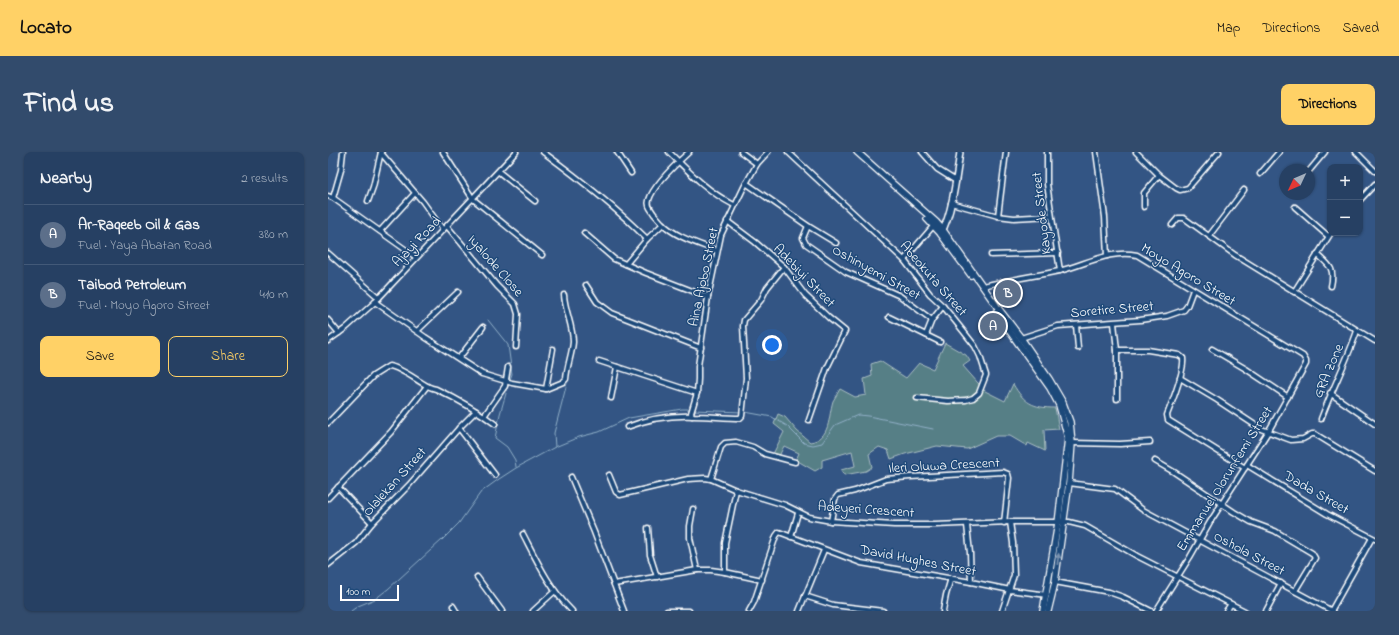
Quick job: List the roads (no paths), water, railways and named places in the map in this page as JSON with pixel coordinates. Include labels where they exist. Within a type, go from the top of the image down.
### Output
[{"type":"main road","points":[[852,152],[935,224]]},
{"type":"main road","points":[[857,152],[935,224],[1021,338],[1049,379],[1063,403],[1070,422],[1072,443],[1069,483],[1043,611]]},
{"type":"main road","points":[[941,232],[1050,388],[1060,405],[1068,438],[1055,582],[1048,611]]},
{"type":"street","points":[[333,198],[341,170],[343,152]]},
{"type":"street","points":[[368,201],[373,187],[381,152]]},
{"type":"street","name":"Iyalode Close","points":[[381,152],[445,228],[515,304],[518,314],[516,347]]},
{"type":"street","points":[[449,152],[444,154],[473,199],[542,256]]},
{"type":"street","name":"Ajayi Road","points":[[328,341],[379,298],[416,257],[499,172],[516,152]]},
{"type":"street","points":[[543,152],[604,199],[647,239]]},
{"type":"street","points":[[617,152],[632,173]]},
{"type":"street","points":[[669,152],[706,188],[734,205]]},
{"type":"street","points":[[689,152],[659,184],[649,200],[650,209],[663,224],[685,238],[717,251]]},
{"type":"street","points":[[741,152],[757,164]]},
{"type":"street","name":"Aina Ajobo Street","points":[[691,414],[697,393],[698,366],[708,297],[721,235],[734,205],[746,183],[757,164],[768,152]]},
{"type":"street","name":"Abeokuta Street","points":[[788,152],[904,260],[930,294],[943,306],[975,346],[986,375],[979,393],[966,400],[948,401],[917,398]]},
{"type":"street","points":[[922,152],[937,169],[956,181]]},
{"type":"street","points":[[941,232],[951,203],[960,152]]},
{"type":"street","points":[[998,216],[1006,152]]},
{"type":"street","name":"Kayode Street","points":[[1047,152],[1047,184],[1060,270]]},
{"type":"street","points":[[1096,152],[1105,217],[1107,256]]},
{"type":"street","points":[[1136,152],[1159,175],[1180,190],[1188,188],[1219,152]]},
{"type":"street","points":[[1260,174],[1278,152]]},
{"type":"street","points":[[1315,164],[1325,152]]},
{"type":"street","points":[[1356,152],[1375,171]]},
{"type":"street","points":[[499,172],[535,201]]},
{"type":"street","points":[[1144,207],[1144,193],[1159,175]]},
{"type":"street","points":[[746,183],[808,226],[836,243]]},
{"type":"street","points":[[1363,197],[1375,184]]},
{"type":"street","points":[[1209,236],[1244,190]]},
{"type":"street","points":[[380,231],[415,193]]},
{"type":"street","points":[[328,196],[333,198],[416,257]]},
{"type":"street","points":[[951,203],[998,216],[1014,218],[1051,216]]},
{"type":"street","points":[[1294,207],[1327,232]]},
{"type":"street","points":[[1172,225],[1178,218],[1184,218],[1235,255],[1375,341]]},
{"type":"street","name":"Adebiyi Street","points":[[727,221],[755,242],[784,267],[805,295],[845,331],[827,368],[809,420]]},
{"type":"street","points":[[626,264],[647,239],[663,224]]},
{"type":"street","points":[[904,260],[935,224]]},
{"type":"street","name":"Oshinyemi Street","points":[[808,226],[803,238],[806,244],[846,272],[900,296],[932,320]]},
{"type":"street","points":[[584,233],[607,253],[626,264],[708,297]]},
{"type":"street","points":[[1294,292],[1329,236]]},
{"type":"street","points":[[328,253],[379,298]]},
{"type":"street","points":[[991,255],[1058,253]]},
{"type":"street","name":"Moyo Agoro Street","points":[[983,286],[1060,270],[1107,256],[1125,253],[1137,255],[1303,356]]},
{"type":"street","points":[[1317,254],[1331,269],[1333,276],[1331,286]]},
{"type":"street","points":[[626,427],[642,421],[691,414],[740,418],[743,413],[746,378],[743,326],[744,320],[761,300],[767,288],[784,267]]},
{"type":"street","points":[[586,285],[598,302],[612,313],[701,348]]},
{"type":"street","name":"Soretire Street","points":[[1021,338],[1058,326],[1114,323],[1167,316],[1178,313],[1187,306],[1193,290]]},
{"type":"street","points":[[417,331],[458,292]]},
{"type":"street","points":[[375,302],[482,374],[508,382],[546,389],[563,382],[566,379],[573,342],[566,312],[564,295]]},
{"type":"street","points":[[926,335],[932,320],[943,306]]},
{"type":"street","points":[[889,317],[940,342]]},
{"type":"street","points":[[328,320],[339,333]]},
{"type":"street","points":[[1114,323],[1117,400]]},
{"type":"street","points":[[1076,325],[1078,348]]},
{"type":"street","points":[[459,358],[483,328]]},
{"type":"street","name":"GRA Zone","points":[[1321,419],[1330,393],[1349,353],[1357,331]]},
{"type":"street","points":[[1212,348],[1288,397]]},
{"type":"street","points":[[546,389],[553,349]]},
{"type":"street","points":[[1116,350],[1148,350],[1179,355],[1183,358],[1184,362],[1180,378],[1261,429],[1291,440],[1303,439],[1315,434],[1375,471]]},
{"type":"street","name":"Emmanuel Olorunfemi Street","points":[[1156,611],[1268,432],[1306,364],[1306,360],[1303,356]]},
{"type":"street","points":[[599,361],[697,393]]},
{"type":"street","points":[[328,423],[373,376],[389,366],[397,367],[405,374],[476,411],[495,424]]},
{"type":"street","points":[[484,416],[508,382],[508,367]]},
{"type":"street","points":[[611,398],[617,367]]},
{"type":"street","name":"Dada Street","points":[[1180,378],[1167,415],[1168,420],[1327,514],[1373,538]]},
{"type":"street","points":[[328,498],[391,432],[427,386]]},
{"type":"street","points":[[1330,393],[1375,424]]},
{"type":"street","name":"Olalekan Street","points":[[328,565],[356,543],[372,523],[409,485],[476,411]]},
{"type":"street","points":[[459,428],[495,475]]},
{"type":"street","points":[[711,479],[721,447],[725,443],[736,442],[753,447],[765,454],[795,462]]},
{"type":"street","points":[[1072,443],[1120,444],[1150,442]]},
{"type":"street","points":[[1155,461],[1251,522],[1275,531],[1312,553],[1315,558],[1295,591]]},
{"type":"street","name":"Ileri Oluwa Crescent","points":[[831,521],[835,499],[838,495],[855,491],[883,480],[910,477],[1006,472],[1008,474],[1004,523]]},
{"type":"street","name":"Adeyeri Crescent","points":[[610,475],[617,494],[620,495],[688,479],[711,479],[736,490],[785,505],[808,518],[831,521],[894,525],[967,525],[1010,522],[1069,522],[1085,526],[1178,577],[1245,611]]},
{"type":"street","points":[[571,477],[624,611]]},
{"type":"street","name":"Oshola Street","points":[[1069,483],[1116,488],[1143,510],[1331,611]]},
{"type":"street","points":[[338,487],[372,523]]},
{"type":"street","points":[[725,572],[725,543],[736,490]]},
{"type":"street","points":[[693,509],[690,526],[690,538],[697,570]]},
{"type":"street","points":[[791,537],[798,513]]},
{"type":"street","points":[[1002,611],[1014,575],[1010,522]]},
{"type":"street","points":[[967,525],[970,553],[970,582]]},
{"type":"street","points":[[648,528],[650,555],[657,577]]},
{"type":"street","name":"David Hughes Street","points":[[749,611],[754,602],[777,534],[779,532],[861,563],[1047,596]]},
{"type":"street","points":[[523,534],[539,566],[555,591],[572,611]]},
{"type":"street","points":[[1331,611],[1373,538]]},
{"type":"street","points":[[800,611],[824,550]]},
{"type":"street","points":[[614,584],[697,570],[725,572],[762,580]]},
{"type":"street","points":[[477,577],[502,611]]},
{"type":"street","points":[[943,611],[951,578]]},
{"type":"street","points":[[1055,582],[1109,592],[1152,611]]},
{"type":"street","points":[[1266,611],[1281,583]]},
{"type":"street","points":[[533,611],[555,591]]},
{"type":"street","points":[[805,596],[833,605],[883,611]]},
{"type":"street","points":[[1226,611],[1231,604]]},
{"type":"street","points":[[453,606],[456,611]]},
{"type":"street","points":[[667,611],[689,611]]},
{"type":"waterway","points":[[488,320],[508,345],[512,374],[510,380]]},
{"type":"waterway","points":[[509,383],[495,438],[507,447],[515,460],[516,467]]},
{"type":"waterway","points":[[555,447],[554,433],[567,383]]},
{"type":"waterway","points":[[351,611],[358,606],[375,599],[388,589],[459,523],[481,492],[516,468],[555,447],[579,437],[599,432],[629,418],[690,409]]},
{"type":"waterway","points":[[693,410],[742,412]]},
{"type":"waterway","points":[[745,412],[772,417],[787,426],[804,443],[813,445],[822,443],[835,425],[858,415],[933,429]]},
{"type":"place","name":"Taibod Petroleum","points":[[1008,293]]},
{"type":"place","name":"Ar-Raqeeb Oil & Gas","points":[[993,326]]}]
